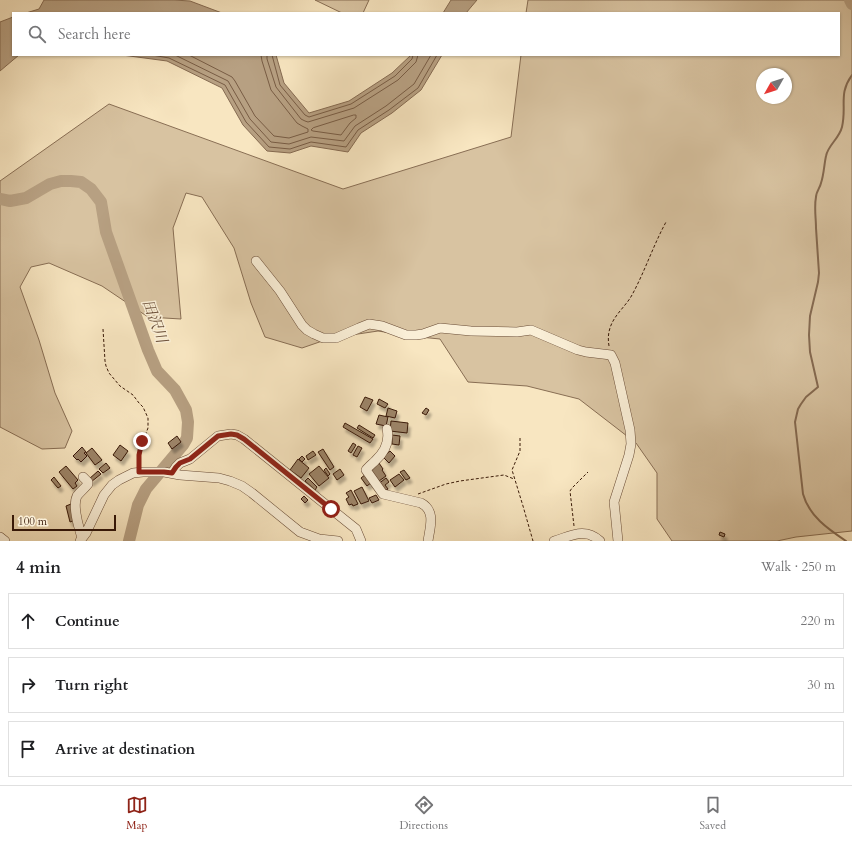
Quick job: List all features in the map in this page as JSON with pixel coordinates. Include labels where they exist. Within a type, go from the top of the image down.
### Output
[{"type":"street","points":[[256,262],[280,291],[302,325],[307,330],[324,338],[336,338],[369,324],[382,326],[406,335],[423,334],[440,328],[471,331],[517,332],[531,330],[578,350],[611,355],[615,363],[630,430],[631,444],[614,502],[618,541]]},
{"type":"street","points":[[387,429],[388,442],[383,454],[366,470],[383,494],[421,502],[425,505],[430,511],[431,517],[428,541]]},
{"type":"street","points":[[168,473],[180,463],[193,457],[218,436],[227,434],[237,435],[244,439],[356,529],[361,541]]},
{"type":"street","points":[[81,540],[86,533],[106,491],[112,484],[125,476],[141,472],[219,478],[230,481],[242,486],[252,493],[295,528],[305,534],[319,539],[338,541]]},
{"type":"street","points":[[81,540],[76,520],[76,506],[77,497],[88,484],[83,477]]},
{"type":"street","points":[[554,541],[582,533],[596,537],[600,541]]},
{"type":"street","points":[[0,537],[5,541]]},
{"type":"path","points":[[611,355],[608,339],[610,328],[633,293],[666,222]]},
{"type":"path","points":[[103,329],[105,361],[109,373],[120,386],[132,395],[143,407],[148,418],[148,428],[142,441],[139,455],[141,472]]},
{"type":"path","points":[[520,438],[520,451],[512,470],[533,541]]},
{"type":"path","points":[[574,535],[570,491],[588,472]]},
{"type":"path","points":[[409,500],[423,492],[460,481],[504,475],[514,478]]},
{"type":"shaded area","points":[[315,0],[369,0],[363,12],[340,12]]},
{"type":"shaded area","points":[[528,0],[852,0],[852,531],[796,537],[777,541],[672,541],[657,519],[657,473],[636,443],[579,399],[527,386],[468,382],[440,339],[378,331],[331,338],[302,348],[265,337],[251,303],[234,248],[202,197],[186,193],[173,228],[181,319],[148,317],[102,286],[49,263],[31,267],[20,287],[39,340],[55,393],[72,431],[65,448],[42,449],[0,427],[0,181],[109,104],[343,189],[511,137],[521,56],[840,56],[840,12],[526,12]]},
{"type":"water","points":[[44,0],[174,0],[190,1],[219,12],[29,12],[39,9]]},
{"type":"water","points":[[451,0],[477,0],[467,12],[444,12]]},
{"type":"water","points":[[12,17],[12,56],[18,56],[0,71],[0,22]]},
{"type":"water","points":[[130,56],[276,56],[284,83],[309,113],[349,101],[392,73],[410,56],[441,56],[421,90],[392,113],[361,133],[348,152],[311,146],[290,153],[267,151],[243,125],[222,88],[167,61]]},
{"type":"building","points":[[365,397],[373,400],[367,411],[360,407]]},
{"type":"building","points":[[379,399],[388,404],[385,408],[377,404]]},
{"type":"building","points":[[388,408],[397,411],[395,418],[386,416]]},
{"type":"building","points":[[426,408],[429,410],[426,415],[422,413]]},
{"type":"building","points":[[379,415],[388,417],[386,426],[376,424]]},
{"type":"building","points":[[391,421],[408,423],[407,433],[390,431]]},
{"type":"building","points":[[345,423],[373,439],[370,443],[343,427]]},
{"type":"building","points":[[359,425],[375,435],[373,438],[357,428]]},
{"type":"building","points":[[392,435],[400,436],[399,445],[392,444]]},
{"type":"building","points":[[177,436],[181,442],[172,449],[168,443]]},
{"type":"building","points":[[353,443],[356,445],[351,453],[348,451]]},
{"type":"building","points":[[120,445],[128,451],[121,461],[113,455]]},
{"type":"building","points":[[358,446],[362,448],[357,457],[353,455]]},
{"type":"building","points":[[82,447],[87,456],[81,462],[73,456]]},
{"type":"building","points":[[92,448],[102,460],[95,465],[86,453]]},
{"type":"building","points":[[323,449],[334,467],[330,470],[318,452]]},
{"type":"building","points":[[313,451],[316,455],[308,460],[306,456]]},
{"type":"building","points":[[390,451],[395,456],[389,463],[383,457]]},
{"type":"building","points":[[302,456],[305,459],[302,462],[299,459]]},
{"type":"building","points":[[298,459],[309,468],[301,478],[290,470]]},
{"type":"building","points":[[106,463],[110,468],[103,473],[99,469]]},
{"type":"building","points":[[379,463],[386,476],[379,481],[370,469]]},
{"type":"building","points":[[66,466],[78,480],[75,483],[77,486],[73,489],[59,472]]},
{"type":"building","points":[[319,466],[329,478],[319,486],[309,474]]},
{"type":"building","points":[[326,468],[330,474],[328,476],[324,470]]},
{"type":"building","points":[[340,469],[344,475],[337,480],[333,474]]},
{"type":"building","points":[[404,470],[410,478],[406,480],[400,472]]},
{"type":"building","points":[[98,471],[101,474],[91,482],[89,479]]},
{"type":"building","points":[[366,474],[372,482],[367,486],[361,478]]},
{"type":"building","points":[[399,474],[404,480],[395,487],[390,480]]},
{"type":"building","points":[[54,477],[61,486],[58,488],[51,480]]},
{"type":"building","points":[[308,478],[317,487],[315,490],[305,481]]},
{"type":"building","points":[[386,478],[389,482],[385,485],[388,489],[383,492],[377,485]]},
{"type":"building","points":[[362,487],[369,501],[361,504],[354,491]]},
{"type":"building","points":[[351,490],[358,504],[353,506],[352,504],[349,505],[346,499],[349,497],[346,493]]},
{"type":"building","points":[[376,495],[379,500],[372,503],[369,498]]},
{"type":"building","points":[[304,496],[308,500],[305,503],[301,499]]},
{"type":"building","points":[[71,504],[75,520],[70,522],[66,506]]},
{"type":"building","points":[[720,532],[725,534],[724,537],[719,535]]},
{"type":"waterway","points":[[850,0],[852,4]]},
{"type":"waterway","points":[[846,541],[820,521],[814,515],[806,502],[803,494],[795,422],[798,409],[801,404],[806,397],[818,387],[810,352],[809,335],[810,316],[819,273],[815,201],[822,180],[827,152],[841,131],[845,88],[852,75]]},
{"type":"waterway","name":"田沢川","points":[[0,199],[10,201],[26,198],[50,184],[61,181],[81,182],[91,189],[101,202],[106,232],[148,350],[157,371],[175,390],[186,410],[188,422],[187,438],[183,445],[146,489],[138,505],[129,541]]},
{"type":"route","points":[[142,441],[139,455],[139,472],[172,473],[180,463],[190,459],[214,438],[224,434],[237,435],[331,509]]}]
